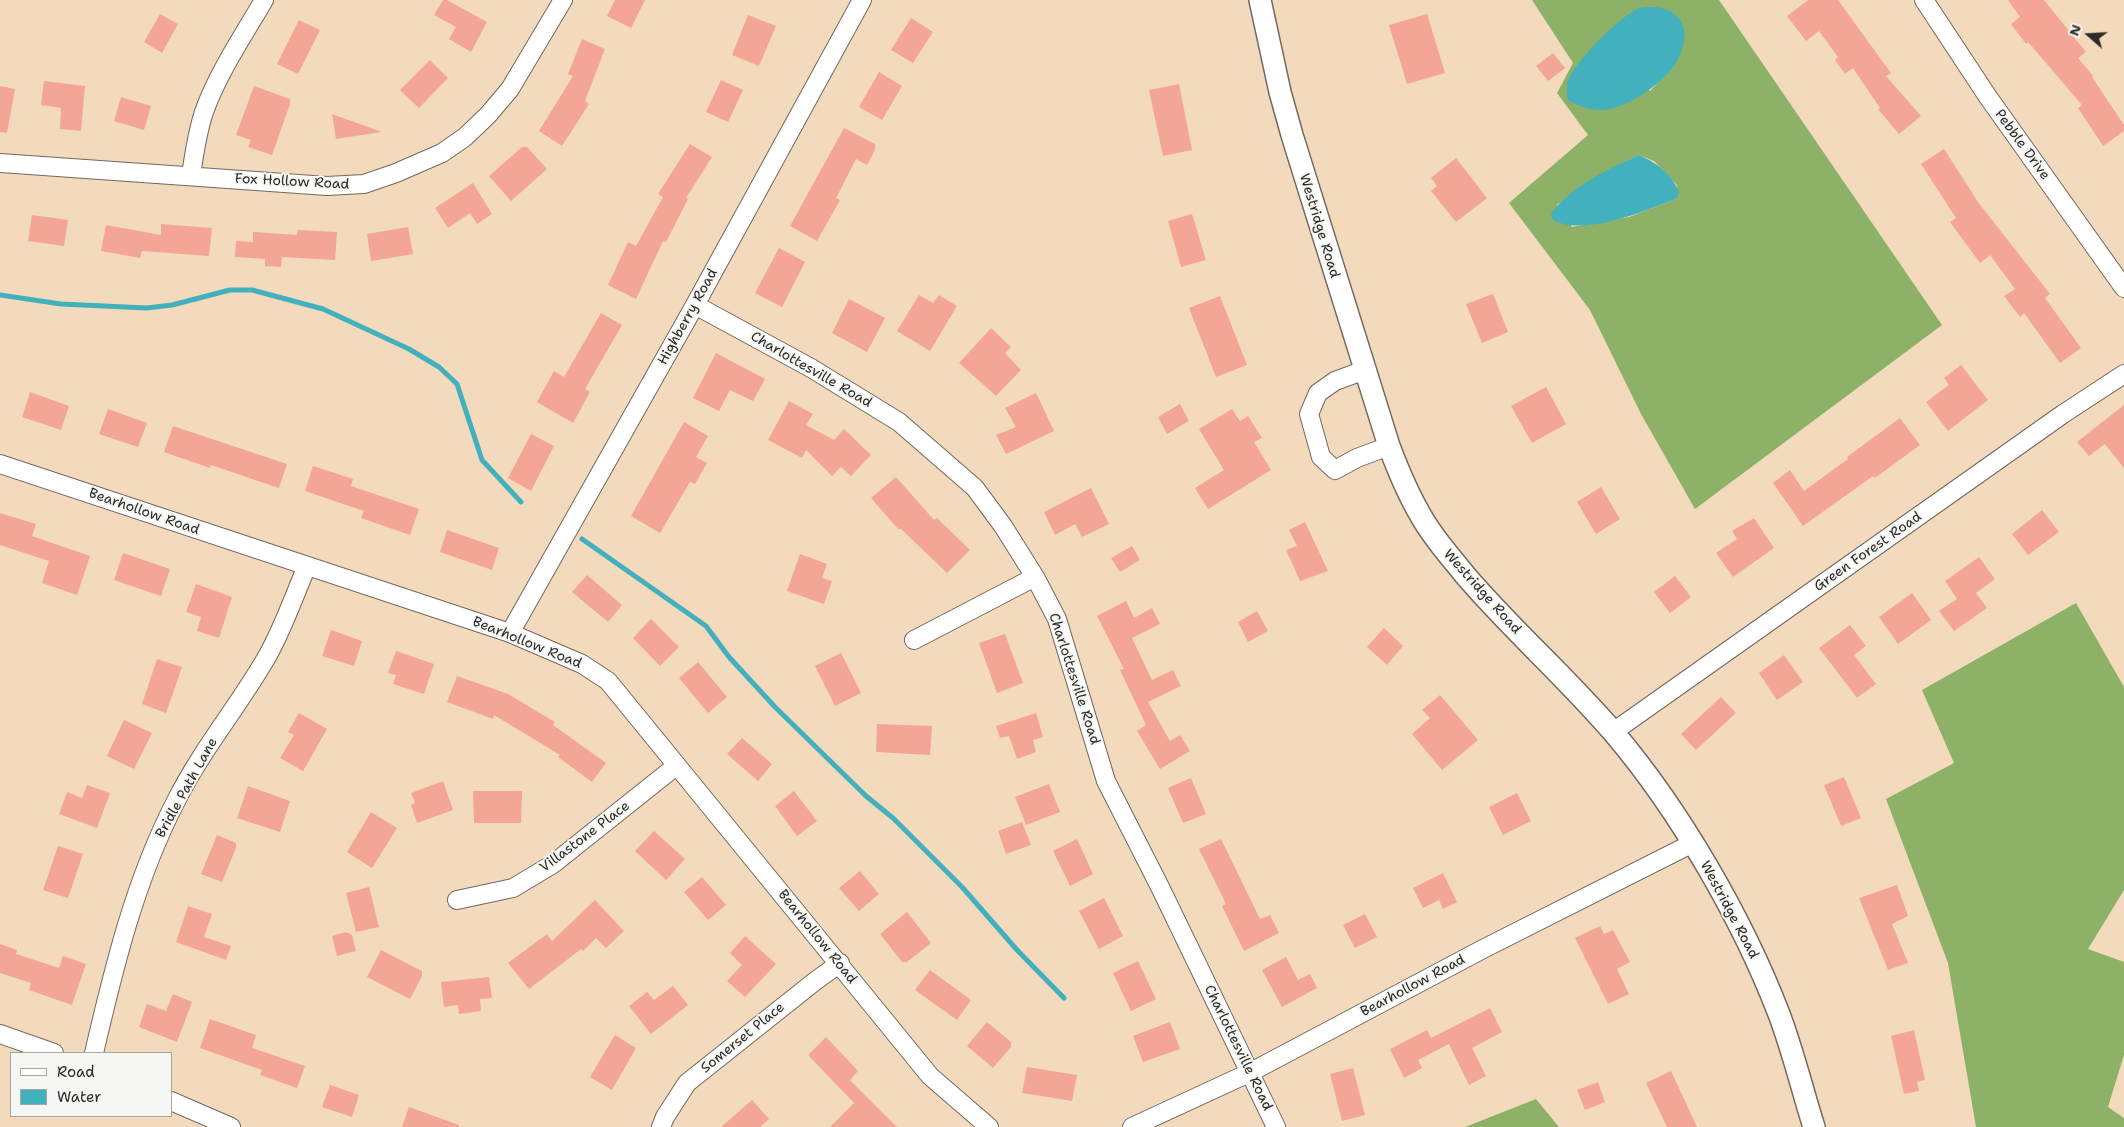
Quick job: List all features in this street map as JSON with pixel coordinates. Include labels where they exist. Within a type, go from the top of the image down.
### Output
[{"type":"main road","name":"Westridge Road","points":[[1260,0],[1280,92],[1292,135],[1389,446],[1405,485],[1421,516],[1439,544],[1485,599],[1613,732],[1640,766],[1693,843],[1718,885],[1766,983],[1794,1058],[1814,1127]]},
{"type":"street","points":[[191,176],[195,146],[205,111],[228,63],[264,0]]},
{"type":"street","name":"Fox Hollow Road","points":[[0,162],[326,186],[364,184],[442,153],[465,137],[510,89],[563,0]]},
{"type":"street","name":"Highberry Road","points":[[510,633],[695,304],[862,0]]},
{"type":"street","name":"Pebble Drive","points":[[1924,0],[1988,97],[2124,288]]},
{"type":"street","name":"Charlottesville Road","points":[[695,304],[811,368],[900,422],[975,488],[1003,526],[1058,619],[1106,781],[1251,1072],[1276,1127]]},
{"type":"street","points":[[1365,370],[1335,381],[1318,393],[1309,414],[1321,457],[1335,470],[1357,458],[1389,446]]},
{"type":"street","name":"Green Forest Road","points":[[1613,732],[2055,420],[2124,374]]},
{"type":"street","name":"Bearhollow Road","points":[[0,464],[510,633],[582,664],[608,681],[840,963],[930,1076],[989,1127]]},
{"type":"street","name":"Bridle Path Lane","points":[[94,1052],[114,967],[151,854],[176,801],[197,763],[266,659],[307,566]]},
{"type":"street","points":[[914,640],[1034,577]]},
{"type":"street","name":"Villastone Place","points":[[456,900],[513,888],[553,864],[676,766]]},
{"type":"street","name":"Bearhollow Road","points":[[1132,1127],[1251,1072],[1483,949],[1693,843]]},
{"type":"street","name":"Somerset Place","points":[[661,1127],[665,1117],[687,1083],[840,963]]},
{"type":"street","points":[[0,1034],[51,1052]]},
{"type":"street","points":[[172,1101],[231,1127]]},
{"type":"green space","points":[[1532,0],[1719,0],[1942,325],[1695,509],[1641,414],[1590,310],[1509,203],[1588,135],[1557,93],[1573,63]],"holes":[[[1637,9],[1674,66],[1650,91],[1594,46]],[[1639,155],[1654,161],[1677,185],[1676,199],[1629,217],[1572,227],[1557,205],[1597,178]]]},
{"type":"green space","points":[[2076,603],[2124,687],[2124,890],[2088,949],[2124,962],[2124,1055],[2108,1107],[2124,1118],[2124,1127],[1976,1127],[1948,963],[1886,799],[1954,763],[1922,690]]},
{"type":"green space","points":[[1536,1099],[1559,1127],[1465,1127]]},
{"type":"water","points":[[1639,8],[1663,8],[1673,12],[1683,26],[1683,45],[1680,56],[1668,73],[1641,95],[1610,109],[1588,108],[1568,100],[1568,81],[1572,72],[1588,52],[1627,15]]},
{"type":"water","points":[[1639,155],[1657,165],[1673,180],[1679,193],[1676,199],[1631,215],[1597,224],[1581,226],[1553,220],[1551,214],[1559,204],[1579,187],[1603,172]]},
{"type":"building","points":[[443,0],[447,0],[487,22],[471,52],[449,39],[456,27],[434,15]]},
{"type":"building","points":[[615,0],[645,0],[631,28],[607,16]]},
{"type":"building","points":[[1808,0],[1838,0],[1891,73],[1886,76],[1921,116],[1899,134],[1878,109],[1880,108],[1853,68],[1845,74],[1835,60],[1838,57],[1819,31],[1806,41],[1787,16]]},
{"type":"building","points":[[2008,0],[2044,0],[2086,52],[2078,58],[2093,76],[2124,125],[2124,131],[2103,146],[2078,108],[2082,105],[2028,42],[2026,44],[2011,24],[2020,17]]},
{"type":"building","points":[[160,14],[178,24],[162,53],[144,42]]},
{"type":"building","points":[[1427,14],[1445,73],[1407,84],[1389,25]]},
{"type":"building","points":[[748,15],[776,26],[759,66],[732,55]]},
{"type":"building","points":[[911,18],[933,32],[913,63],[891,50]]},
{"type":"building","points":[[299,20],[320,30],[298,74],[277,64]]},
{"type":"building","points":[[582,39],[605,49],[585,101],[589,104],[562,146],[539,131],[573,76],[568,74]]},
{"type":"building","points":[[1553,53],[1565,68],[1548,81],[1536,66]]},
{"type":"building","points":[[430,60],[448,78],[419,108],[400,90]]},
{"type":"building","points":[[879,72],[902,86],[882,120],[859,107]]},
{"type":"building","points":[[721,80],[743,90],[728,122],[706,112]]},
{"type":"building","points":[[44,81],[85,86],[81,131],[60,129],[61,108],[41,105]]},
{"type":"building","points":[[1179,84],[1192,150],[1163,156],[1149,90]]},
{"type":"building","points":[[0,86],[15,89],[7,133],[0,132]]},
{"type":"building","points":[[254,86],[290,99],[290,104],[272,155],[248,147],[251,140],[236,135]]},
{"type":"building","points":[[121,97],[151,106],[144,130],[114,121]]},
{"type":"building","points":[[332,114],[382,132],[336,139]]},
{"type":"building","points":[[844,128],[875,144],[875,150],[867,165],[856,159],[836,198],[840,200],[817,241],[790,226]]},
{"type":"building","points":[[690,144],[712,157],[686,198],[688,199],[666,242],[663,241],[636,299],[608,285],[628,242],[636,246],[663,197],[658,194]]},
{"type":"building","points":[[522,147],[527,147],[547,169],[511,201],[489,176]]},
{"type":"building","points":[[1944,149],[1978,202],[2050,294],[2045,298],[2081,348],[2060,363],[2024,313],[2020,317],[2004,296],[2015,289],[1990,255],[1980,263],[1950,222],[1956,218],[1921,164]]},
{"type":"building","points":[[1456,158],[1487,198],[1456,222],[1431,191],[1437,186],[1431,178]]},
{"type":"building","points":[[473,183],[492,214],[477,224],[470,213],[448,228],[435,208]]},
{"type":"building","points":[[1192,214],[1206,260],[1181,267],[1168,221]]},
{"type":"building","points":[[32,215],[68,220],[64,246],[28,241]]},
{"type":"building","points":[[161,224],[212,228],[209,256],[142,251],[140,258],[101,251],[106,225],[161,235]]},
{"type":"building","points":[[408,227],[413,254],[371,261],[367,234]]},
{"type":"building","points":[[298,230],[337,232],[335,260],[282,257],[281,267],[265,266],[265,259],[235,257],[236,241],[253,242],[253,232],[297,235]]},
{"type":"building","points":[[779,248],[805,262],[782,307],[755,293]]},
{"type":"building","points":[[1493,294],[1508,332],[1482,343],[1466,304]]},
{"type":"building","points":[[919,295],[933,303],[939,295],[957,306],[930,351],[897,331]]},
{"type":"building","points":[[1220,296],[1247,365],[1216,377],[1189,308]]},
{"type":"building","points":[[849,299],[885,318],[867,352],[832,333]]},
{"type":"building","points":[[601,313],[622,325],[585,389],[590,392],[573,423],[537,402],[554,371],[564,377]]},
{"type":"building","points":[[991,328],[1011,347],[1005,353],[1021,370],[996,396],[959,363]]},
{"type":"building","points":[[716,353],[765,379],[753,401],[730,390],[719,411],[693,398]]},
{"type":"building","points":[[1961,365],[1988,400],[1948,431],[1926,402],[1949,385],[1944,378]]},
{"type":"building","points":[[1546,387],[1566,424],[1532,443],[1511,406]]},
{"type":"building","points":[[30,392],[69,406],[61,430],[22,417]]},
{"type":"building","points":[[1036,393],[1054,431],[1006,454],[996,435],[1016,427],[1005,408]]},
{"type":"building","points":[[789,401],[813,414],[806,425],[834,440],[844,429],[871,455],[851,476],[841,467],[832,476],[806,450],[802,458],[768,440]]},
{"type":"building","points":[[1180,404],[1189,421],[1167,434],[1158,417]]},
{"type":"building","points":[[2124,405],[2124,468],[2105,444],[2089,456],[2077,442]]},
{"type":"building","points":[[108,409],[147,423],[138,447],[99,434]]},
{"type":"building","points":[[1232,409],[1240,421],[1248,416],[1262,438],[1254,442],[1271,470],[1208,509],[1195,488],[1224,470],[1199,429]]},
{"type":"building","points":[[1900,418],[1920,445],[1875,478],[1873,476],[1803,526],[1773,483],[1790,470],[1804,491]]},
{"type":"building","points":[[684,422],[708,436],[696,457],[707,463],[695,484],[690,482],[660,533],[631,516]]},
{"type":"building","points":[[173,426],[287,464],[279,488],[211,465],[210,468],[164,452]]},
{"type":"building","points":[[531,434],[554,446],[531,491],[508,478]]},
{"type":"building","points":[[313,466],[353,479],[351,486],[419,509],[410,535],[361,518],[364,511],[305,491]]},
{"type":"building","points":[[896,477],[934,520],[937,518],[970,550],[947,573],[900,528],[899,530],[871,498]]},
{"type":"building","points":[[1601,487],[1620,519],[1596,534],[1577,502]]},
{"type":"building","points":[[1091,488],[1109,524],[1082,537],[1075,524],[1055,535],[1044,512]]},
{"type":"building","points":[[2042,510],[2059,532],[2028,555],[2012,534]]},
{"type":"building","points":[[0,513],[36,524],[32,536],[90,556],[77,595],[42,583],[49,561],[0,545]]},
{"type":"building","points":[[1754,518],[1774,548],[1733,577],[1716,553],[1737,539],[1732,531]]},
{"type":"building","points":[[1305,522],[1328,571],[1300,581],[1286,550],[1297,546],[1289,530]]},
{"type":"building","points":[[447,530],[499,548],[492,570],[440,552]]},
{"type":"building","points":[[1132,546],[1140,560],[1120,572],[1111,558]]},
{"type":"building","points":[[123,553],[170,569],[161,596],[114,580]]},
{"type":"building","points":[[800,554],[827,564],[822,578],[832,581],[824,604],[787,591]]},
{"type":"building","points":[[1979,557],[1995,579],[1976,593],[1987,608],[1954,631],[1939,611],[1957,599],[1945,581]]},
{"type":"building","points":[[587,575],[622,605],[608,622],[572,592]]},
{"type":"building","points":[[1675,576],[1691,597],[1670,613],[1654,592]]},
{"type":"building","points":[[196,584],[232,597],[219,638],[197,631],[201,617],[186,612]]},
{"type":"building","points":[[1912,593],[1931,620],[1898,644],[1879,617]]},
{"type":"building","points":[[1126,601],[1134,618],[1152,608],[1160,624],[1132,638],[1152,680],[1173,670],[1181,686],[1148,702],[1170,741],[1180,735],[1190,751],[1160,769],[1137,731],[1146,725],[1120,670],[1124,669],[1097,616]]},
{"type":"building","points":[[1257,611],[1268,631],[1248,642],[1238,622]]},
{"type":"building","points":[[651,619],[679,647],[660,666],[633,638]]},
{"type":"building","points":[[1850,625],[1866,646],[1854,655],[1876,684],[1857,698],[1819,648]]},
{"type":"building","points":[[1384,628],[1403,646],[1387,665],[1367,647]]},
{"type":"building","points":[[331,630],[362,641],[354,666],[322,656]]},
{"type":"building","points":[[1005,634],[1023,683],[997,693],[979,643]]},
{"type":"building","points":[[396,651],[434,664],[424,694],[393,684],[396,675],[388,673]]},
{"type":"building","points":[[841,653],[861,693],[835,706],[815,666]]},
{"type":"building","points":[[1784,655],[1803,682],[1777,700],[1759,673]]},
{"type":"building","points":[[157,659],[182,667],[166,713],[142,704]]},
{"type":"building","points":[[698,662],[727,697],[708,713],[679,678]]},
{"type":"building","points":[[457,676],[508,694],[555,722],[553,725],[606,763],[592,782],[558,757],[560,755],[494,715],[493,719],[447,702]]},
{"type":"building","points":[[1440,695],[1478,740],[1442,770],[1412,734],[1430,718],[1422,710]]},
{"type":"building","points":[[1721,697],[1736,713],[1696,750],[1681,734]]},
{"type":"building","points":[[299,713],[327,729],[303,771],[280,758],[294,735],[288,732]]},
{"type":"building","points":[[1036,713],[1043,737],[1033,740],[1036,752],[1017,759],[1009,736],[1000,738],[996,726]]},
{"type":"building","points":[[124,720],[152,733],[134,769],[107,756]]},
{"type":"building","points":[[877,724],[932,726],[930,755],[876,752]]},
{"type":"building","points":[[742,738],[772,764],[758,781],[727,754]]},
{"type":"building","points":[[1844,777],[1861,818],[1841,826],[1824,785]]},
{"type":"building","points":[[1191,778],[1206,814],[1183,823],[1168,788]]},
{"type":"building","points":[[443,781],[453,810],[417,823],[411,805],[415,803],[411,793]]},
{"type":"building","points":[[1049,784],[1060,812],[1026,825],[1015,797]]},
{"type":"building","points":[[87,785],[110,793],[97,828],[59,814],[67,792],[82,798]]},
{"type":"building","points":[[248,786],[290,801],[280,832],[237,818]]},
{"type":"building","points":[[473,791],[522,791],[521,823],[474,823]]},
{"type":"building","points":[[794,791],[817,821],[797,836],[775,806]]},
{"type":"building","points":[[1517,793],[1531,821],[1503,835],[1489,807]]},
{"type":"building","points":[[371,812],[397,828],[372,868],[347,852]]},
{"type":"building","points":[[1022,822],[1031,845],[1006,854],[998,831]]},
{"type":"building","points":[[654,831],[685,859],[666,880],[635,851]]},
{"type":"building","points":[[217,835],[236,843],[236,848],[222,882],[201,874]]},
{"type":"building","points":[[1077,839],[1093,874],[1070,886],[1053,851]]},
{"type":"building","points":[[1221,839],[1260,919],[1270,915],[1279,933],[1244,951],[1222,906],[1226,904],[1199,849]]},
{"type":"building","points":[[58,846],[83,854],[68,898],[43,890]]},
{"type":"building","points":[[860,871],[879,894],[859,911],[839,888]]},
{"type":"building","points":[[1443,873],[1457,902],[1443,909],[1439,900],[1423,908],[1413,888]]},
{"type":"building","points":[[702,877],[726,905],[708,920],[684,892]]},
{"type":"building","points":[[1897,885],[1908,916],[1892,924],[1908,963],[1888,970],[1859,898]]},
{"type":"building","points":[[369,887],[379,927],[356,932],[346,893]]},
{"type":"building","points":[[1104,898],[1123,936],[1099,949],[1079,911]]},
{"type":"building","points":[[595,900],[624,931],[606,948],[596,938],[583,951],[581,949],[529,989],[508,963],[547,934],[552,941]]},
{"type":"building","points":[[188,906],[212,914],[204,937],[231,946],[226,960],[176,942]]},
{"type":"building","points":[[907,912],[931,943],[907,962],[902,962],[880,934]]},
{"type":"building","points":[[1365,914],[1377,937],[1355,948],[1343,925]]},
{"type":"building","points":[[1600,926],[1604,934],[1613,930],[1630,962],[1617,969],[1629,994],[1608,1004],[1575,938]]},
{"type":"building","points":[[346,932],[352,935],[356,951],[337,956],[332,936]]},
{"type":"building","points":[[745,936],[776,964],[745,997],[727,981],[742,965],[730,953]]},
{"type":"building","points":[[0,944],[17,950],[16,954],[59,968],[63,956],[86,964],[72,1005],[29,990],[31,983],[0,973]]},
{"type":"building","points":[[381,950],[422,971],[422,976],[410,999],[367,977]]},
{"type":"building","points":[[1286,957],[1298,980],[1310,974],[1317,988],[1282,1007],[1262,970]]},
{"type":"building","points":[[1138,961],[1156,999],[1131,1011],[1113,973]]},
{"type":"building","points":[[930,970],[971,1000],[957,1020],[915,990]]},
{"type":"building","points":[[489,977],[492,998],[480,999],[481,1011],[459,1014],[458,1005],[444,1007],[441,982]]},
{"type":"building","points":[[673,986],[688,1005],[651,1034],[629,1006],[647,992],[654,1000]]},
{"type":"building","points":[[173,994],[192,1002],[177,1042],[139,1027],[147,1004],[166,1011]]},
{"type":"building","points":[[1490,1008],[1502,1032],[1472,1048],[1486,1076],[1469,1085],[1449,1044],[1418,1060],[1422,1068],[1404,1078],[1390,1049],[1427,1030],[1431,1038]]},
{"type":"building","points":[[210,1019],[256,1035],[252,1048],[305,1066],[297,1088],[260,1075],[262,1070],[200,1048]]},
{"type":"building","points":[[987,1022],[1011,1042],[1011,1047],[993,1068],[967,1046]]},
{"type":"building","points":[[1170,1022],[1180,1049],[1143,1062],[1133,1036]]},
{"type":"building","points":[[1914,1030],[1925,1080],[1917,1082],[1919,1091],[1904,1094],[1891,1036]]},
{"type":"building","points":[[615,1035],[636,1048],[612,1090],[590,1077]]},
{"type":"building","points":[[826,1037],[858,1071],[850,1080],[897,1127],[830,1127],[854,1103],[808,1055]]},
{"type":"building","points":[[1027,1067],[1077,1075],[1072,1101],[1022,1093]]},
{"type":"building","points":[[1353,1068],[1365,1115],[1342,1121],[1330,1074]]},
{"type":"building","points":[[1671,1071],[1697,1127],[1667,1127],[1646,1083]]},
{"type":"building","points":[[1598,1082],[1605,1102],[1585,1110],[1577,1090]]},
{"type":"building","points":[[330,1085],[359,1095],[352,1117],[322,1107]]},
{"type":"building","points":[[752,1100],[769,1119],[760,1127],[721,1127]]},
{"type":"building","points":[[409,1107],[459,1125],[459,1127],[402,1127]]},
{"type":"waterway","points":[[0,295],[61,304],[147,308],[172,305],[230,290],[252,290],[323,309],[409,349],[439,367],[457,384],[482,460],[521,502]]},
{"type":"waterway","points":[[582,539],[706,626],[729,657],[775,707],[866,796],[893,818],[962,887],[1017,950],[1064,998]]}]
